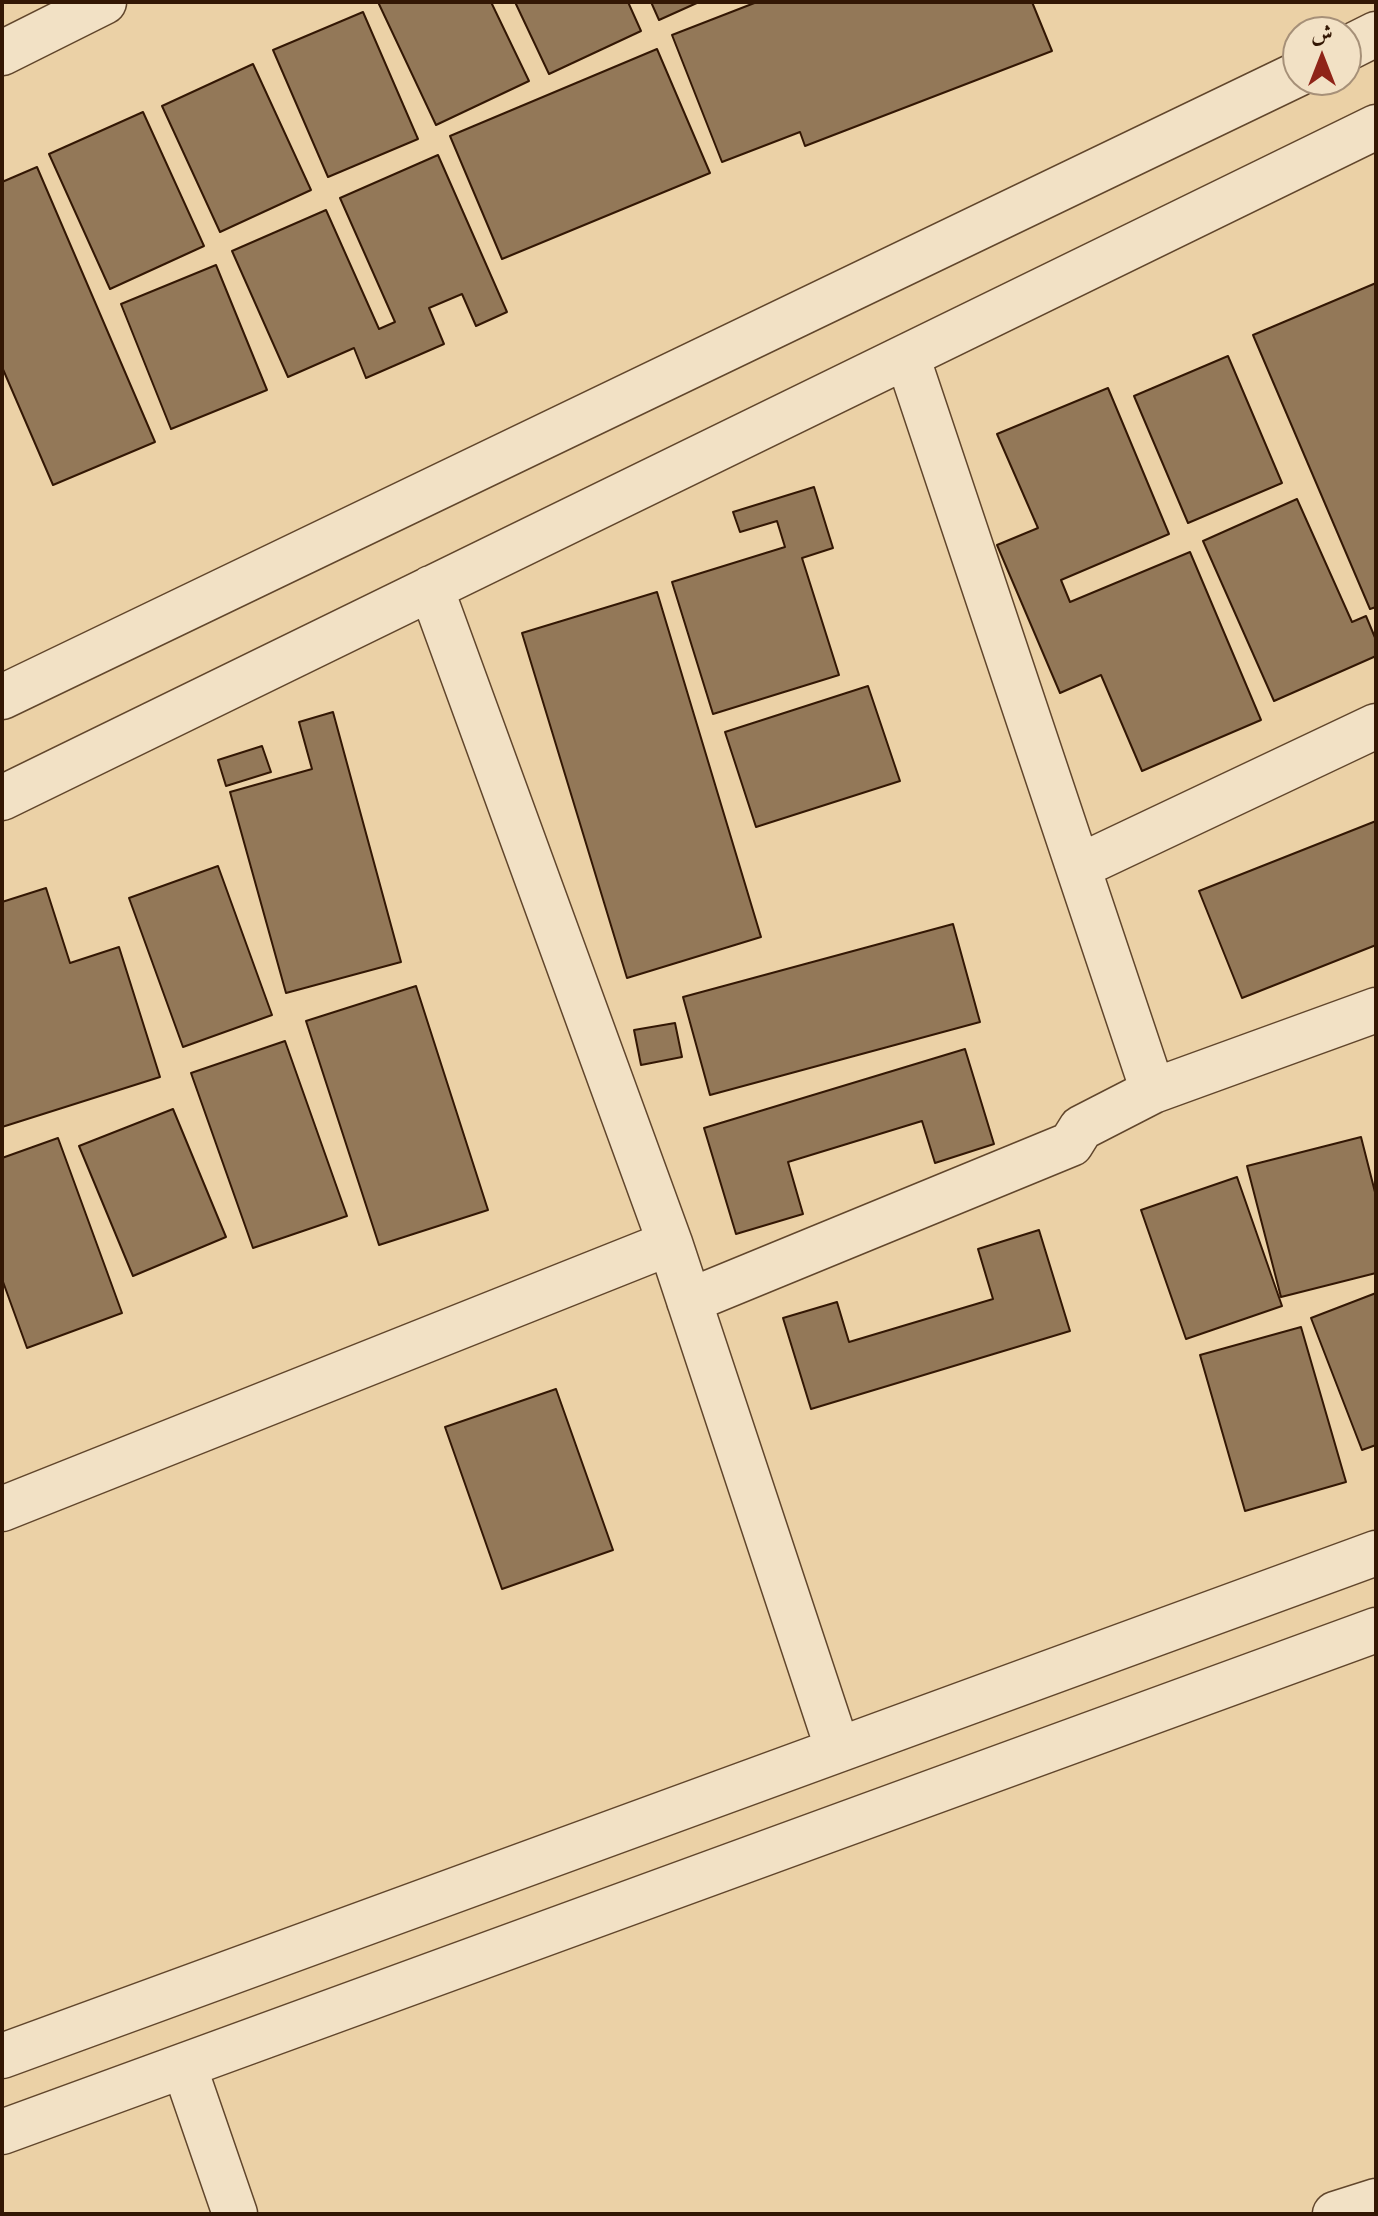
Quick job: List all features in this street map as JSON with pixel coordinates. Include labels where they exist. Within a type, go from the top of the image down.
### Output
[{"type":"street","points":[[2,53],[104,2]]},
{"type":"street","points":[[2,697],[1282,82]]},
{"type":"street","points":[[2,798],[1376,127]]},
{"type":"street","points":[[907,356],[1153,1091]]},
{"type":"street","points":[[431,588],[670,1243],[838,1750]]},
{"type":"street","points":[[1078,867],[1376,726]]},
{"type":"street","points":[[689,1301],[1071,1144],[1081,1128],[1153,1091],[1376,1010]]},
{"type":"street","points":[[2,1509],[670,1243]]},
{"type":"street","points":[[2,2056],[1376,1553]]},
{"type":"street","points":[[2,2132],[1376,1630]]},
{"type":"street","points":[[184,2066],[235,2214]]},
{"type":"street","points":[[1335,2214],[1376,2201]]},
{"type":"building","points":[[378,2],[491,2],[529,81],[436,125]]},
{"type":"building","points":[[515,2],[628,2],[641,31],[549,74]]},
{"type":"building","points":[[651,2],[699,2],[659,20]]},
{"type":"building","points":[[757,2],[1032,2],[1052,51],[805,146],[800,132],[722,162],[672,35]]},
{"type":"building","points":[[363,12],[418,139],[328,177],[273,50]]},
{"type":"building","points":[[657,49],[710,173],[502,259],[450,136]]},
{"type":"building","points":[[253,64],[311,190],[220,232],[162,106]]},
{"type":"building","points":[[143,112],[204,246],[110,289],[49,154]]},
{"type":"building","points":[[438,155],[507,312],[476,326],[462,294],[429,308],[444,344],[366,378],[354,348],[288,377],[232,251],[326,210],[379,329],[395,322],[340,198]]},
{"type":"building","points":[[37,167],[155,442],[53,485],[2,367],[2,182]]},
{"type":"building","points":[[216,265],[267,390],[171,429],[121,304]]},
{"type":"building","points":[[1376,283],[1376,607],[1370,609],[1253,335]]},
{"type":"building","points":[[1228,356],[1282,483],[1188,523],[1134,396]]},
{"type":"building","points":[[1108,388],[1169,534],[1061,580],[1070,602],[1190,552],[1261,720],[1142,771],[1101,675],[1060,693],[997,545],[1038,528],[997,434]]},
{"type":"building","points":[[814,487],[833,548],[802,558],[839,675],[713,714],[672,582],[785,547],[777,521],[740,532],[733,512]]},
{"type":"building","points":[[1297,499],[1352,622],[1366,616],[1376,640],[1376,656],[1274,701],[1203,541]]},
{"type":"building","points":[[657,592],[761,937],[627,978],[522,633]]},
{"type":"building","points":[[868,686],[900,781],[756,827],[725,732]]},
{"type":"building","points":[[333,712],[401,962],[286,993],[230,792],[312,769],[299,722]]},
{"type":"building","points":[[262,746],[271,772],[226,786],[218,760]]},
{"type":"building","points":[[1376,821],[1376,945],[1242,998],[1199,891]]},
{"type":"building","points":[[218,866],[272,1015],[183,1047],[129,898]]},
{"type":"building","points":[[46,888],[70,963],[119,947],[160,1077],[2,1127],[2,902]]},
{"type":"building","points":[[953,924],[980,1022],[710,1095],[683,997]]},
{"type":"building","points":[[416,986],[488,1210],[379,1245],[306,1021]]},
{"type":"building","points":[[675,1023],[682,1057],[641,1065],[634,1030]]},
{"type":"building","points":[[285,1041],[347,1216],[253,1248],[191,1073]]},
{"type":"building","points":[[965,1049],[994,1144],[935,1163],[922,1121],[788,1162],[803,1214],[736,1234],[704,1128]]},
{"type":"building","points":[[173,1109],[226,1237],[133,1276],[79,1146]]},
{"type":"building","points":[[1361,1137],[1376,1196],[1376,1273],[1281,1297],[1247,1166]]},
{"type":"building","points":[[58,1138],[122,1313],[27,1348],[2,1279],[2,1158]]},
{"type":"building","points":[[1237,1177],[1282,1306],[1186,1339],[1141,1210]]},
{"type":"building","points":[[1039,1230],[1070,1331],[811,1409],[783,1318],[837,1302],[849,1342],[993,1299],[978,1249]]},
{"type":"building","points":[[1376,1293],[1376,1445],[1362,1450],[1311,1318]]},
{"type":"building","points":[[1301,1327],[1346,1482],[1245,1511],[1200,1355]]},
{"type":"building","points":[[556,1389],[613,1550],[502,1589],[445,1427]]}]
